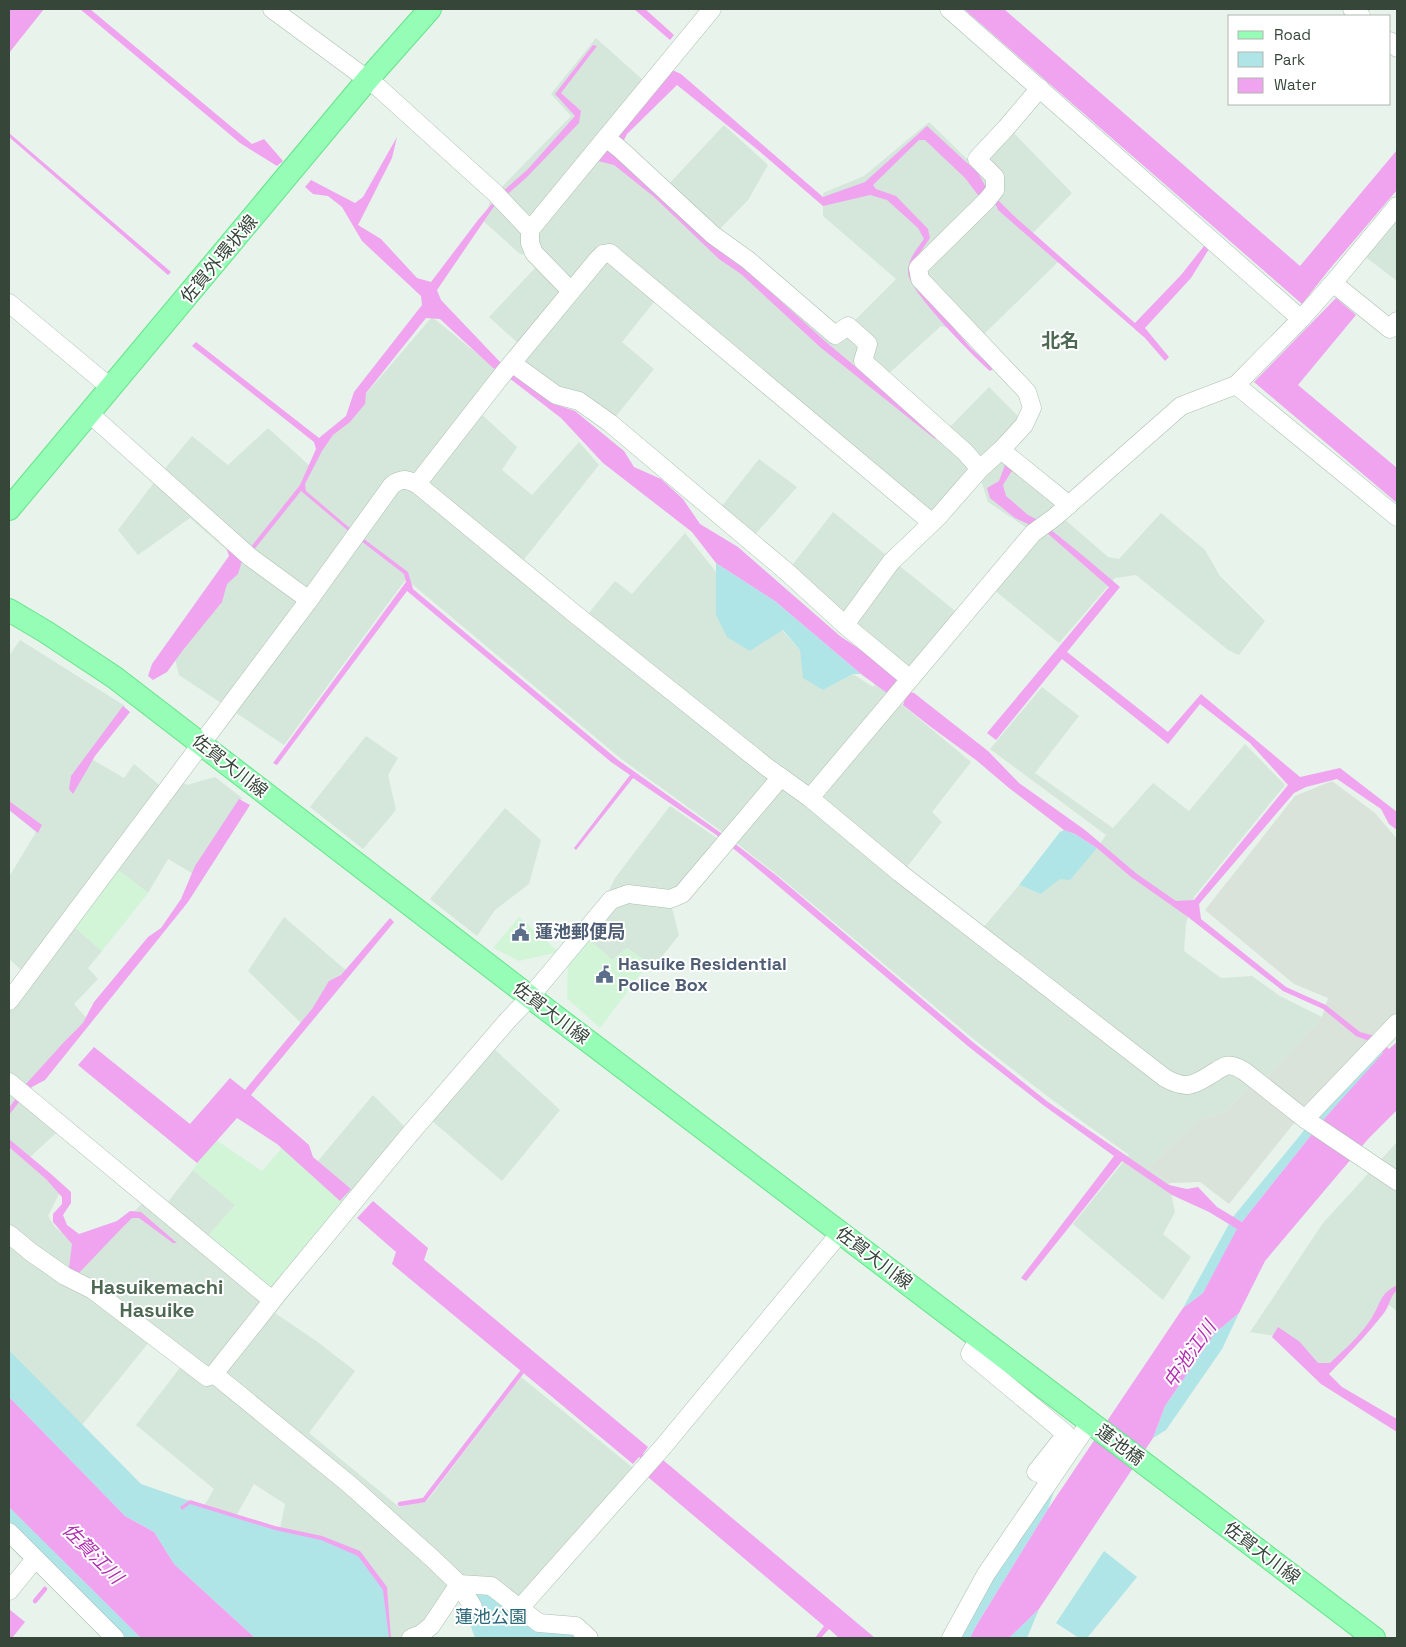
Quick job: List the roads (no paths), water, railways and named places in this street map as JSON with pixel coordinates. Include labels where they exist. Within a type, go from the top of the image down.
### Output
[{"type":"main road","name":"佐賀外環状線","points":[[9,510],[368,79],[430,9]]},
{"type":"main road","name":"佐賀大川線","points":[[9,610],[114,677],[530,997],[1090,1422]]},
{"type":"main road","name":"蓮池橋","points":[[1090,1422],[1150,1468]]},
{"type":"main road","name":"佐賀大川線","points":[[1150,1468],[1374,1638]]},
{"type":"street","points":[[272,9],[368,79],[499,198],[530,230]]},
{"type":"street","points":[[571,291],[534,253],[530,244],[530,230],[712,9]]},
{"type":"street","points":[[949,9],[1302,319]]},
{"type":"street","points":[[846,625],[891,562],[938,517],[980,469],[1024,425],[1032,408],[1026,392],[920,278],[918,268],[991,195],[995,176],[977,159],[1040,88]]},
{"type":"street","points":[[606,138],[713,236],[748,260],[834,335],[848,326],[868,344],[863,361],[965,452],[980,469]]},
{"type":"street","points":[[810,798],[1032,533],[1047,523],[1182,406],[1236,385],[1302,319],[1397,206]]},
{"type":"street","points":[[416,484],[571,291],[603,254],[610,253],[932,522]]},
{"type":"street","points":[[1334,283],[1390,329],[1397,321]]},
{"type":"street","points":[[9,304],[111,388]]},
{"type":"street","points":[[508,368],[556,395],[579,401],[610,423],[787,572],[846,625],[904,686]]},
{"type":"street","points":[[1236,385],[1397,517]]},
{"type":"street","points":[[90,414],[245,553],[309,600]]},
{"type":"street","points":[[1001,450],[1068,505]]},
{"type":"street","points":[[9,1001],[309,600],[392,485],[399,480],[407,479],[416,484],[583,620],[810,798],[900,873],[1165,1078],[1183,1086],[1196,1083],[1225,1066],[1234,1066],[1244,1071],[1305,1119],[1397,1181]]},
{"type":"street","points":[[9,1234],[65,1276],[93,1290],[207,1377],[214,1374],[272,1300],[415,1128],[612,900],[628,894],[670,899],[682,894],[781,777]]},
{"type":"street","points":[[1305,1119],[1370,1049],[1397,1023]]},
{"type":"street","points":[[18,1090],[272,1300]]},
{"type":"street","points":[[520,1608],[649,1462],[840,1233]]},
{"type":"street","points":[[979,1338],[970,1354],[1066,1434],[1036,1472],[1052,1480]]},
{"type":"street","points":[[214,1374],[349,1484],[459,1584],[473,1607]]},
{"type":"street","points":[[951,1638],[986,1574],[1090,1422]]},
{"type":"street","points":[[9,1532],[115,1638]]},
{"type":"street","points":[[9,1591],[35,1558]]},
{"type":"street","points":[[459,1584],[491,1586],[539,1623],[576,1626],[590,1638]]},
{"type":"street","points":[[411,1638],[421,1634],[431,1626],[459,1584]]},
{"type":"water","points":[[9,9],[44,9],[9,53]]},
{"type":"water","points":[[80,9],[90,9],[252,144],[264,139],[283,161],[277,166],[240,143]]},
{"type":"water","points":[[634,9],[645,9],[674,35],[670,40]]},
{"type":"water","points":[[964,9],[1004,9],[1300,266],[1397,150],[1397,190],[1302,304]]},
{"type":"water","name":"中池江川","points":[[593,45],[597,46],[561,93],[581,111],[579,123],[526,178],[495,205],[437,290],[441,300],[502,364],[554,404],[575,411],[624,451],[634,467],[661,479],[683,499],[700,524],[738,547],[840,636],[876,660],[909,692],[914,693],[988,751],[1019,783],[1085,830],[1137,874],[1176,901],[1194,900],[1288,785],[1250,743],[1200,704],[1168,744],[1062,659],[996,740],[987,733],[1109,587],[1046,532],[1015,518],[990,498],[987,488],[999,481],[1005,465],[1013,469],[1003,485],[1006,496],[1028,515],[1040,521],[1120,587],[1067,652],[1168,732],[1201,694],[1300,777],[1340,768],[1397,812],[1397,830],[1389,824],[1381,809],[1337,779],[1306,787],[1294,793],[1199,904],[1201,919],[1286,987],[1326,1005],[1360,1032],[1375,1036],[1389,1049],[1397,1042],[1397,1110],[1368,1139],[1265,1261],[1239,1313],[1215,1333],[1165,1406],[1153,1438],[1039,1609],[1009,1638],[970,1638],[1048,1509],[1183,1308],[1203,1293],[1237,1229],[1209,1212],[1172,1195],[1122,1161],[1026,1281],[1021,1278],[1114,1156],[1043,1105],[969,1047],[715,834],[633,778],[576,850],[574,848],[630,775],[611,762],[407,591],[277,765],[273,763],[406,582],[404,574],[301,491],[253,551],[243,558],[238,574],[227,584],[222,602],[167,672],[153,680],[148,676],[152,664],[229,556],[224,541],[250,548],[300,485],[316,449],[314,442],[192,346],[196,342],[319,438],[346,416],[354,392],[422,305],[421,296],[362,241],[342,207],[328,196],[313,194],[305,187],[311,180],[355,203],[363,197],[397,137],[392,158],[358,225],[381,239],[417,278],[431,282],[478,220],[502,192],[528,169],[575,116],[555,94]],"holes":[[[426,318],[440,319],[492,367],[561,418],[603,463],[692,532],[716,563],[775,601],[861,674],[891,696],[906,696],[903,705],[931,727],[1064,830],[1075,834],[1097,848],[1131,877],[1188,917],[1283,991],[1323,1009],[1356,1036],[1369,1041],[1383,1053],[1324,1119],[1242,1222],[1217,1207],[1198,1187],[1187,1189],[1169,1185],[1048,1102],[974,1043],[777,876],[721,833],[618,760],[413,589],[408,572],[352,530],[306,491],[305,484],[322,451],[333,435],[350,422],[365,404],[366,393]]]},
{"type":"water","points":[[670,69],[681,74],[823,197],[865,182],[927,126],[978,173],[987,189],[1013,215],[1135,323],[1181,275],[1204,246],[1209,249],[1191,278],[1145,328],[1169,357],[1165,361],[1145,338],[998,210],[995,203],[986,195],[978,195],[965,178],[925,140],[919,140],[873,185],[876,189],[896,196],[928,229],[930,238],[913,263],[922,291],[970,347],[993,369],[990,371],[943,324],[911,282],[908,273],[909,264],[924,239],[918,228],[887,200],[870,195],[823,206],[758,150],[677,85],[627,134],[623,142],[618,139],[618,135]]},
{"type":"water","points":[[9,133],[171,272],[168,275],[9,137]]},
{"type":"water","points":[[606,150],[613,150],[617,157],[709,243],[742,266],[826,342],[938,436],[935,439],[820,347],[741,274],[719,259],[653,196],[614,165],[598,161]]},
{"type":"water","points":[[1336,298],[1356,315],[1298,385],[1397,468],[1397,503],[1254,382]]},
{"type":"water","points":[[123,706],[130,712],[95,756],[73,794],[69,789],[71,776]]},
{"type":"water","points":[[239,799],[250,805],[188,902],[45,1080],[30,1088],[9,1115],[9,1108],[26,1084],[83,1023],[94,1002],[148,937],[161,928],[181,899],[195,866]]},
{"type":"water","points":[[9,801],[42,825],[38,833],[9,810]]},
{"type":"water","points":[[390,918],[394,922],[251,1095],[309,1145],[313,1157],[351,1189],[340,1201],[277,1144],[237,1118],[197,1163],[78,1065],[94,1047],[190,1124],[230,1078],[245,1090],[312,1009],[329,981],[341,975]]},
{"type":"water","points":[[9,1139],[71,1192],[71,1203],[63,1215],[67,1225],[79,1234],[117,1221],[130,1211],[141,1212],[177,1243],[173,1243],[139,1218],[132,1218],[78,1274],[69,1268],[72,1244],[53,1222],[53,1214],[62,1204],[62,1197],[46,1179],[9,1147]]},
{"type":"water","points":[[373,1201],[428,1248],[424,1260],[648,1447],[643,1454],[657,1466],[663,1460],[875,1638],[839,1638],[829,1629],[821,1638],[815,1638],[824,1626],[648,1477],[654,1470],[639,1457],[633,1464],[392,1264],[396,1252],[357,1218]]},
{"type":"water","points":[[1397,1285],[1397,1290],[1384,1313],[1329,1374],[1342,1387],[1397,1419],[1397,1432],[1321,1384],[1272,1337],[1278,1327],[1300,1342],[1318,1363],[1330,1363],[1362,1331],[1387,1292]]},
{"type":"water","name":"佐賀江川","points":[[9,1397],[125,1516],[154,1532],[174,1564],[255,1638],[141,1638],[9,1507]]},
{"type":"water","points":[[190,1500],[275,1526],[322,1536],[360,1551],[387,1587],[391,1638],[389,1638],[383,1590],[358,1556],[321,1540],[275,1530],[190,1504],[182,1510],[180,1507]]},
{"type":"water","points":[[9,1609],[25,1622],[12,1638],[9,1638]]},
{"type":"waterway","points":[[400,1504],[424,1500],[522,1372]]},
{"type":"waterway","points":[[35,1601],[45,1589]]},
{"type":"place","name":"蓮池郵便局","points":[[521,932]]},
{"type":"place","name":"Hasuike Residential Police Box","points":[[604,974]]},
{"type":"district","name":"北名","points":[[1060,340]]},
{"type":"district","name":"Hasuikemachi Hasuike","points":[[157,1298]]},
{"type":"park label","name":"蓮池公園","points":[[491,1617]]}]
